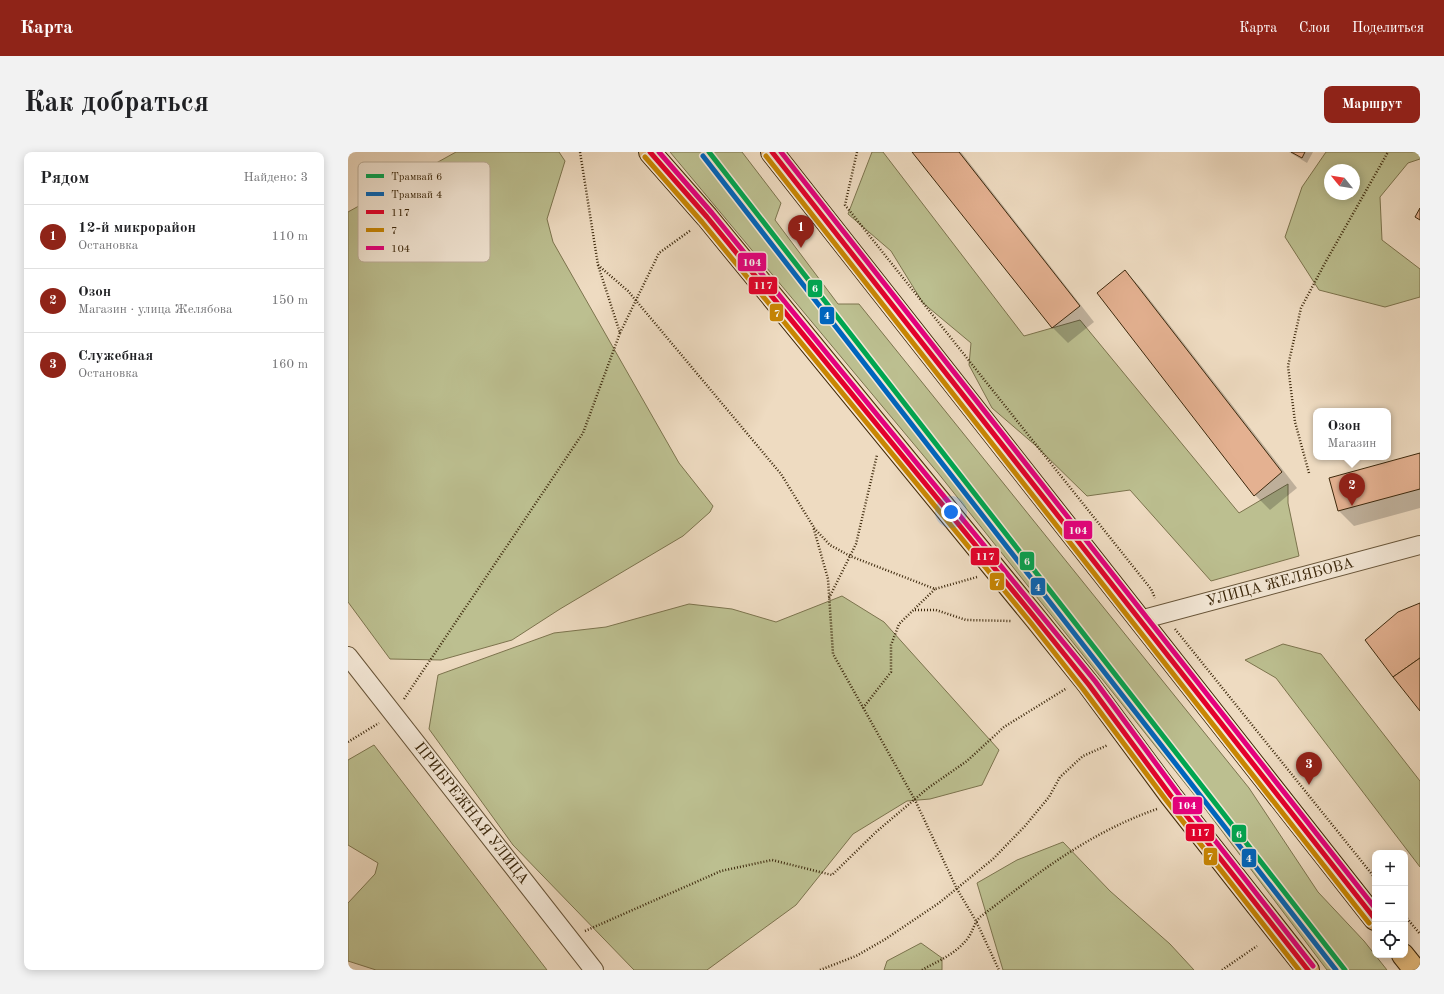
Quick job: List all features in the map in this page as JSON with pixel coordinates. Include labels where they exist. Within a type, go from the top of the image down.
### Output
[{"type":"main road","points":[[650,152],[707,217],[1036,619],[1089,686],[1171,796],[1308,970]]},
{"type":"main road","points":[[772,152],[1372,915]]},
{"type":"main road","points":[[1405,958],[1415,970]]},
{"type":"street","name":"УЛИЦА ЖЕЛЯБОВА","points":[[1140,620],[1420,545]]},
{"type":"street","name":"ПРИБРЕЖНАЯ УЛИЦА","points":[[348,656],[594,970]]},
{"type":"path","points":[[580,152],[598,265],[620,333]]},
{"type":"path","points":[[857,152],[845,205],[1151,589],[1164,614],[1372,874]]},
{"type":"path","points":[[1308,473],[1295,422],[1288,366],[1302,308],[1325,263],[1388,152]]},
{"type":"path","points":[[348,742],[393,715],[583,433],[620,333],[659,253],[697,225]]},
{"type":"path","points":[[598,265],[628,290],[781,474],[813,526],[830,545],[850,556],[935,589]]},
{"type":"path","points":[[829,598],[856,544],[878,451]]},
{"type":"path","points":[[813,526],[828,579],[833,654],[915,800],[957,889],[976,921],[999,970]]},
{"type":"path","points":[[863,708],[892,672],[890,645],[899,624],[935,589],[979,576]]},
{"type":"path","points":[[914,610],[936,610],[966,620],[1019,621]]},
{"type":"path","points":[[569,939],[721,872],[772,860],[832,876],[876,832],[928,788],[967,760],[1004,727],[1068,688]]},
{"type":"path","points":[[820,970],[856,956],[884,940],[939,903],[993,859],[1025,826],[1049,797],[1060,777],[1083,756],[1111,744]]},
{"type":"path","points":[[922,970],[953,953],[969,938],[976,921],[1033,877],[1081,844],[1127,820],[1162,808]]},
{"type":"path","points":[[1408,920],[1420,934]]},
{"type":"path","points":[[1222,970],[1257,946]]},
{"type":"green space","points":[[456,152],[559,152],[565,161],[547,219],[553,242],[679,463],[713,506],[710,512],[683,536],[560,609],[512,640],[441,660],[390,659],[348,602],[348,212],[358,206],[358,262],[490,262],[490,162],[438,162]]},
{"type":"green space","points":[[670,152],[742,152],[781,203],[775,220],[838,304],[859,304],[1249,788],[1318,892],[1364,941],[1372,951],[1372,958],[1377,958],[1387,970],[1327,970],[1200,802],[938,473]]},
{"type":"green space","points":[[872,152],[883,152],[1024,336],[1080,320],[1239,513],[1288,484],[1288,503],[1299,556],[1211,581],[1130,490],[1087,496],[1035,445],[992,408],[969,365],[971,343],[923,303],[891,251],[848,214]]},
{"type":"green space","points":[[1326,152],[1420,152],[1420,159],[1408,163],[1380,197],[1382,240],[1420,269],[1420,297],[1385,307],[1319,290],[1285,237],[1302,187]]},
{"type":"green space","points":[[842,596],[884,622],[999,750],[982,785],[930,799],[907,801],[853,834],[796,905],[707,970],[634,970],[513,845],[429,729],[438,675],[554,633],[606,627],[689,604],[732,609],[776,622]]},
{"type":"green space","points":[[1283,644],[1321,654],[1420,781],[1420,867],[1276,678],[1245,660]]},
{"type":"green space","points":[[374,745],[547,970],[376,970],[348,961],[348,903],[375,874],[378,863],[348,845],[348,760]]},
{"type":"green space","points":[[1063,842],[1110,891],[1170,944],[1194,970],[1003,970],[977,883],[1017,860]]},
{"type":"green space","points":[[921,943],[942,958],[942,970],[884,970],[887,961]]},
{"type":"building","points":[[912,152],[959,152],[1080,306],[1052,328]]},
{"type":"building","points":[[1291,152],[1305,152],[1302,158]]},
{"type":"building","points":[[1420,208],[1420,220],[1415,217]]},
{"type":"building","points":[[1125,270],[1282,472],[1254,496],[1097,293]]},
{"type":"building","points":[[1420,453],[1420,489],[1338,511],[1329,478]]},
{"type":"building","points":[[1420,603],[1420,658],[1393,677],[1365,640],[1398,612]]},
{"type":"building","points":[[1420,658],[1420,711],[1393,677]]},
{"type":"tram line","name":"6","points":[[709,152],[1345,970]]},
{"type":"tram line","name":"4","points":[[703,156],[1336,970]]},
{"type":"transit line","name":"117","points":[[650,152],[707,217],[1036,619],[1089,685],[1171,796],[1308,970]]},
{"type":"transit line","name":"104","points":[[659,152],[712,213],[1095,681],[1177,792],[1313,966]]},
{"type":"transit line","name":"117","points":[[772,152],[1372,915]]},
{"type":"transit line","name":"104","points":[[781,152],[1372,904]]},
{"type":"transit line","name":"7","points":[[766,156],[1369,923]]},
{"type":"transit line","name":"7","points":[[645,157],[702,222],[1031,623],[1083,689],[1166,800],[1299,970]]},
{"type":"place","name":"12-й микрорайон","points":[[801,248]]},
{"type":"place","name":"Озон","points":[[1352,506]]},
{"type":"place","name":"Служебная","points":[[1309,785]]}]
